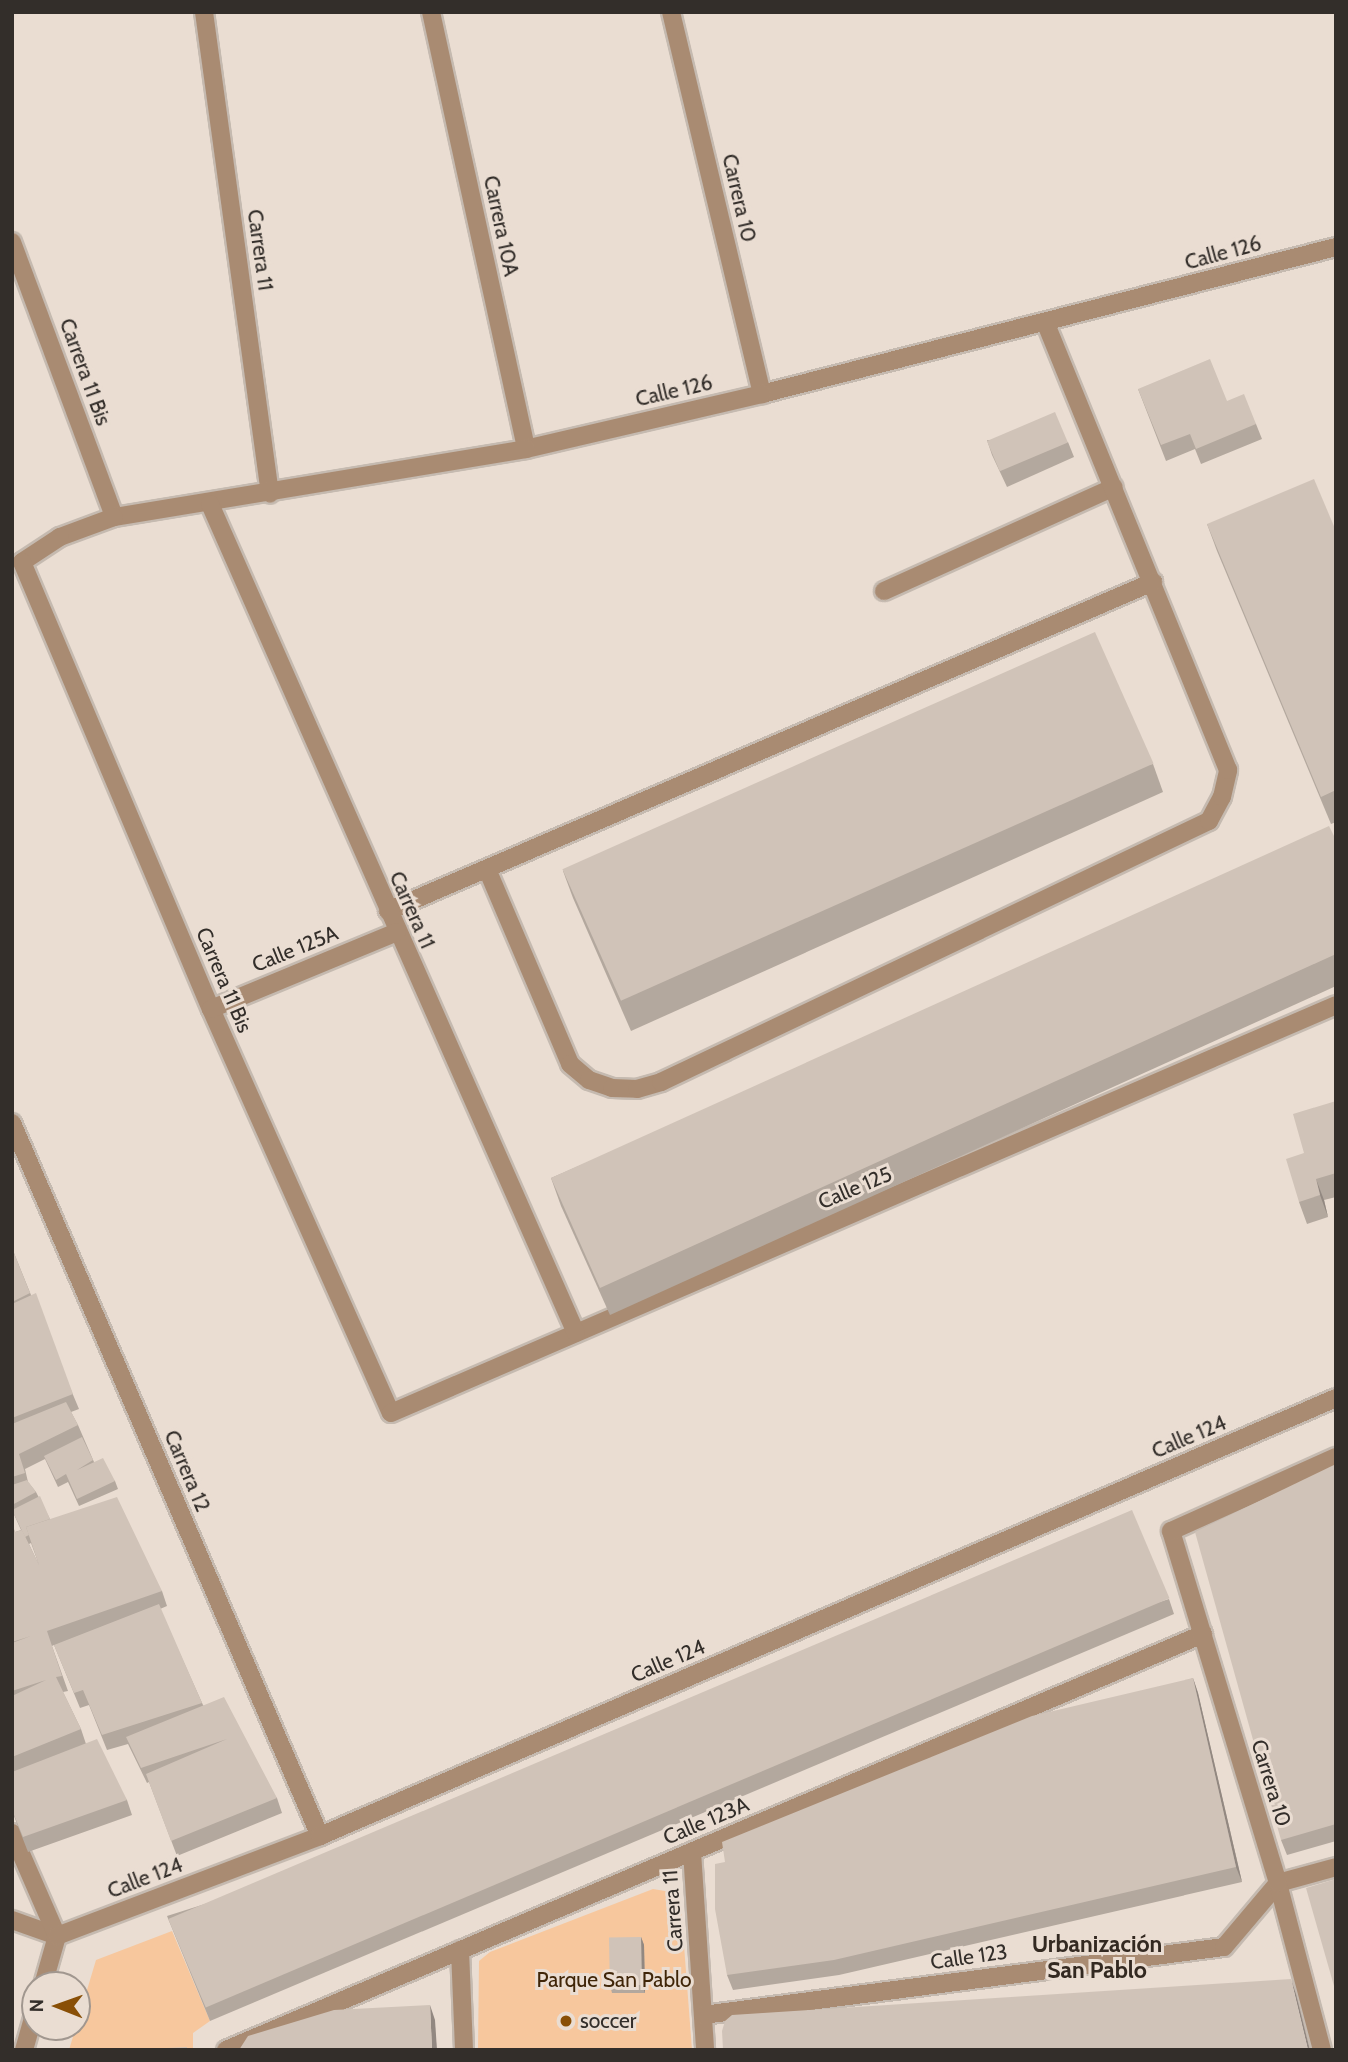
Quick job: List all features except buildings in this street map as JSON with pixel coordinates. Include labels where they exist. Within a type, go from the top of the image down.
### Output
[{"type":"street","name":"Carrera 11","points":[[204,12],[270,493]]},
{"type":"street","name":"Carrera 10A","points":[[430,12],[526,449]]},
{"type":"street","name":"Carrera 10","points":[[671,12],[762,394]]},
{"type":"street","name":"Carrera 11 Bis","points":[[12,242],[114,517]]},
{"type":"street","name":"Calle 126","points":[[22,562],[60,537],[114,517],[210,504],[526,449],[762,394],[1336,247]]},
{"type":"street","points":[[487,869],[558,1043],[570,1064],[589,1080],[612,1088],[637,1089],[660,1082],[1209,821],[1222,797],[1228,770],[1045,322]]},
{"type":"street","points":[[884,591],[1114,486]]},
{"type":"street","name":"Carrera 11","points":[[210,504],[576,1334]]},
{"type":"street","name":"Carrera 11 Bis","points":[[22,562],[211,1009],[391,1412]]},
{"type":"street","points":[[388,911],[1153,582]]},
{"type":"street","name":"Calle 125A","points":[[211,1009],[397,932]]},
{"type":"street","name":"Calle 125","points":[[391,1412],[1336,1005]]},
{"type":"street","name":"Carrera 12","points":[[12,1123],[320,1836]]},
{"type":"street","name":"Calle 124","points":[[57,1936],[320,1836],[1336,1398]]},
{"type":"street","name":"Carrera 10","points":[[1322,2050],[1278,1883],[1171,1531],[1336,1457]]},
{"type":"street","name":"Calle 123A","points":[[226,2050],[1203,1634]]},
{"type":"street","points":[[12,1833],[57,1936],[47,1971]]},
{"type":"street","name":"Carrera 11","points":[[692,1852],[705,2050]]},
{"type":"street","points":[[1278,1883],[1336,1867]]},
{"type":"street","name":"Calle 123","points":[[703,2015],[1224,1947],[1278,1883]]},
{"type":"street","points":[[12,1920],[57,1936]]},
{"type":"street","points":[[460,1950],[464,2050]]},
{"type":"green space","name":"Parque San Pablo","points":[[653,1889],[671,1892],[681,1906],[692,2050],[478,2050],[479,1961],[490,1952]]},
{"type":"green space","points":[[172,1931],[210,2021],[193,2033],[193,2050],[69,2050],[72,2041],[91,2041],[91,1977],[96,1960]]},
{"type":"place","name":"soccer","points":[[566,2021]]},
{"type":"district","name":"Urbanización San Pablo","points":[[1097,1957]]}]
